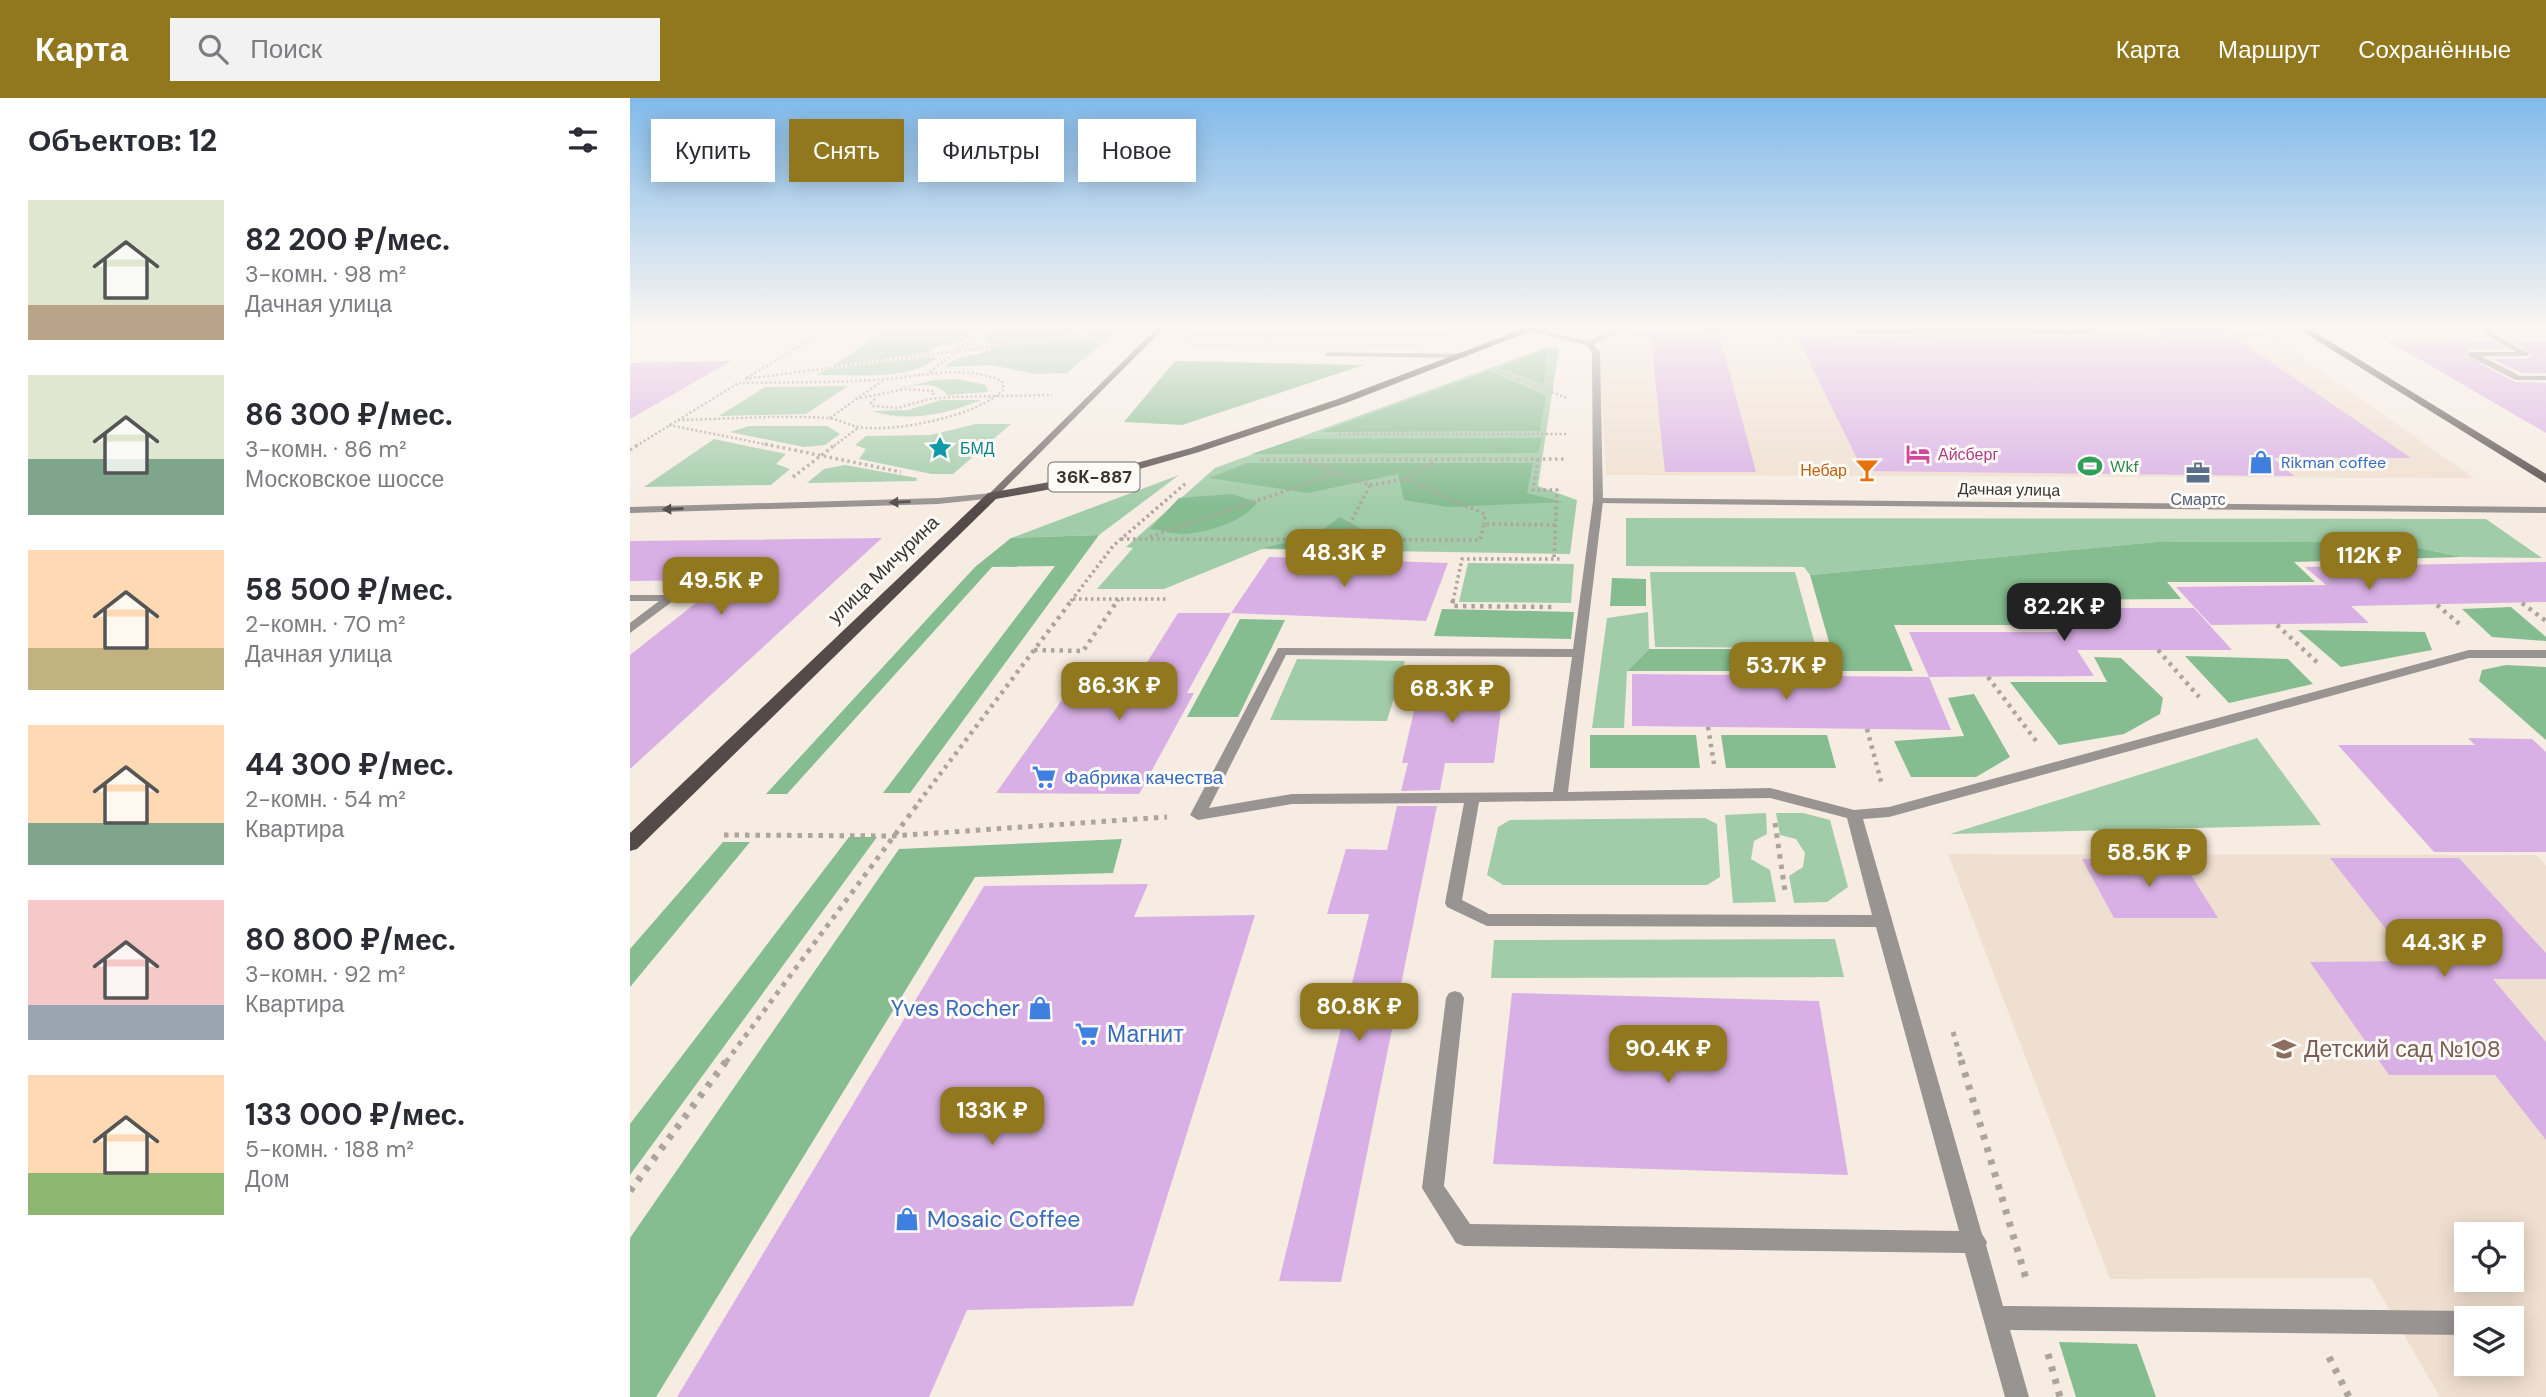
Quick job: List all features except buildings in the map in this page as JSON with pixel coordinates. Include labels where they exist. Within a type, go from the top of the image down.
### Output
[{"type":"main road","name":"улица Мичурина","points":[[630,844],[1103,386]]},
{"type":"main road","name":"36К-887","points":[[992,496],[1160,461],[1383,386]]},
{"type":"main road","points":[[2394,386],[2546,479]]},
{"type":"street","points":[[1560,797],[1598,501],[1600,458],[1597,386]]},
{"type":"street","points":[[630,510],[938,501],[992,496]]},
{"type":"street","name":"Дачная улица","points":[[1598,501],[2546,510]]},
{"type":"street","points":[[630,598],[671,597],[630,629]]},
{"type":"street","points":[[1198,815],[1282,651],[1580,653]]},
{"type":"street","points":[[1198,815],[1292,799],[1770,793],[1854,815],[1889,812],[2469,654],[2546,654]]},
{"type":"street","points":[[1472,798],[1453,903],[1487,920],[1882,920]]},
{"type":"street","points":[[1854,815],[1976,1242],[2017,1397]]},
{"type":"street","points":[[1455,998],[1433,1188],[1464,1235],[1976,1242]]},
{"type":"street","points":[[1996,1318],[2454,1322]]},
{"type":"path","points":[[630,450],[735,386]]},
{"type":"path","points":[[830,418],[875,386]]},
{"type":"path","points":[[678,420],[830,418],[859,426],[888,427],[940,420],[977,409],[998,396],[1004,389],[1003,386]]},
{"type":"path","points":[[1536,386],[1597,409]]},
{"type":"path","points":[[856,399],[875,398],[912,388],[934,391],[933,398]]},
{"type":"path","points":[[875,398],[871,403],[873,406],[885,408],[917,404],[933,398],[1053,395]]},
{"type":"path","points":[[669,425],[902,472]]},
{"type":"path","points":[[791,478],[859,426]]},
{"type":"path","points":[[1335,434],[1597,434]]},
{"type":"path","points":[[1300,458],[1370,485],[1405,479],[1436,460]]},
{"type":"path","points":[[1251,460],[1600,458]]},
{"type":"path","points":[[1538,459],[1533,490],[1557,490],[1554,559]]},
{"type":"path","points":[[1145,539],[1338,473]]},
{"type":"path","points":[[630,1191],[892,836],[1072,599],[1121,539],[1195,476]]},
{"type":"path","points":[[1121,539],[1480,540],[1485,514],[1405,479]]},
{"type":"path","points":[[1342,540],[1370,485]]},
{"type":"path","points":[[1483,524],[1555,525]]},
{"type":"path","points":[[1585,608],[1452,606],[1462,559],[1591,559]]},
{"type":"path","points":[[1072,599],[1169,599]]},
{"type":"path","points":[[1034,650],[1083,651],[1119,599]]},
{"type":"path","points":[[2522,603],[2546,621]]},
{"type":"path","points":[[2277,625],[2345,688]]},
{"type":"path","points":[[2158,650],[2222,722]]},
{"type":"path","points":[[1988,677],[2056,767]]},
{"type":"path","points":[[1707,727],[1718,794]]},
{"type":"path","points":[[1867,729],[1889,812]]},
{"type":"path","points":[[1770,793],[1789,919]]},
{"type":"path","points":[[724,835],[892,836],[1198,815]]},
{"type":"path","points":[[1952,1026],[2060,1397]]},
{"type":"shaded area","points":[[1601,386],[2342,386],[2474,478],[1606,475]]},
{"type":"shaded area","name":"Детский сад №108","points":[[1948,854],[2536,855],[2546,865],[2546,1397],[2440,1397],[2371,1278],[2110,1279]]},
{"type":"green space","points":[[848,386],[806,414],[719,416],[765,387]]},
{"type":"green space","points":[[931,386],[986,386],[988,392],[947,395]]},
{"type":"green space","points":[[1154,386],[1301,386],[1182,425],[1124,422]]},
{"type":"green space","points":[[1442,386],[1553,386],[1538,486],[1577,500],[1570,554],[1262,549],[1164,589],[1097,589],[1133,548],[1126,547],[1215,468]]},
{"type":"green space","points":[[1449,386],[1524,386],[1546,395],[1540,431],[1321,432]]},
{"type":"green space","points":[[941,400],[981,400],[927,415],[899,416],[872,411],[908,410]]},
{"type":"green space","points":[[976,424],[1011,424],[953,474],[932,474],[859,459],[866,449],[855,445],[866,436],[930,435]]},
{"type":"green space","points":[[749,426],[827,426],[840,434],[825,445],[804,447],[730,432]]},
{"type":"green space","points":[[1542,438],[1538,453],[1251,454],[1297,439]]},
{"type":"green space","points":[[714,439],[786,454],[776,464],[790,469],[771,485],[644,487]]},
{"type":"green space","points":[[1247,463],[1533,463],[1527,493],[1563,502],[1448,507],[1404,500],[1398,474],[1308,493],[1209,478]]},
{"type":"green space","points":[[845,465],[917,478],[916,481],[807,483],[824,469]]},
{"type":"green space","points":[[1179,475],[1099,535],[1011,538]]},
{"type":"green space","points":[[1232,494],[1257,502],[1252,509],[1235,520],[1203,531],[1183,534],[1150,529],[1179,498]]},
{"type":"green space","points":[[1340,517],[1402,552],[1264,548],[1314,536]]},
{"type":"green space","points":[[1626,518],[2486,519],[2542,558],[2461,557],[2387,541],[2156,542],[1810,575],[1804,567],[1626,566]]},
{"type":"green space","points":[[1099,535],[910,793],[883,793],[1055,566],[992,567],[787,794],[766,794],[975,567],[1011,538]]},
{"type":"green space","points":[[2387,541],[2461,557],[2294,562],[2315,582],[2167,582],[2181,599],[2037,600],[2053,625],[1894,625],[1913,671],[1627,671],[1649,649],[1831,649],[1810,575],[2156,542]]},
{"type":"green space","points":[[1468,563],[1574,564],[1571,603],[1459,602]]},
{"type":"green space","points":[[1650,572],[1795,572],[1816,648],[1655,647]]},
{"type":"green space","points":[[1612,578],[1646,579],[1646,606],[1610,606]]},
{"type":"green space","points":[[2511,607],[2546,637],[2546,641],[2492,637],[2462,609]]},
{"type":"green space","points":[[1442,609],[1574,612],[1571,639],[1434,636]]},
{"type":"green space","points":[[1648,612],[1649,649],[1627,671],[1624,728],[1592,728],[1607,618]]},
{"type":"green space","points":[[1240,619],[1285,620],[1238,717],[1187,717]]},
{"type":"green space","points":[[2298,630],[2425,632],[2432,650],[2341,667]]},
{"type":"green space","points":[[2185,656],[2288,659],[2313,684],[2229,703]]},
{"type":"green space","points":[[2094,657],[2121,658],[2163,698],[2160,714],[2124,734],[2059,745],[2010,682],[2107,682]]},
{"type":"green space","points":[[1297,659],[1405,661],[1387,721],[1270,720]]},
{"type":"green space","points":[[2506,665],[2546,667],[2546,740],[2479,681],[2482,670]]},
{"type":"green space","points":[[1974,694],[2010,757],[1976,777],[1911,777],[1894,741],[1964,736],[1948,698]]},
{"type":"green space","points":[[1590,735],[1696,735],[1700,768],[1590,768]]},
{"type":"green space","points":[[1721,735],[1827,735],[1836,768],[1726,768]]},
{"type":"green space","points":[[2257,738],[2321,825],[1950,834]]},
{"type":"green space","points":[[1766,813],[1767,834],[1754,841],[1751,859],[1770,870],[1776,902],[1733,903],[1725,815]]},
{"type":"green space","points":[[1776,813],[1803,813],[1830,820],[1848,887],[1827,902],[1794,903],[1789,876],[1803,867],[1805,853],[1796,839],[1780,835]]},
{"type":"green space","points":[[1705,818],[1717,824],[1720,877],[1707,885],[1503,885],[1487,875],[1498,827],[1510,820]]},
{"type":"green space","points":[[849,837],[877,837],[630,1175],[630,1124]]},
{"type":"green space","points":[[1122,839],[1113,873],[975,877],[656,1397],[630,1397],[630,1238],[899,849]]},
{"type":"green space","points":[[723,842],[750,842],[630,987],[630,949]]},
{"type":"green space","points":[[1835,939],[1844,977],[1491,978],[1494,940]]},
{"type":"green space","points":[[2059,1342],[2137,1344],[2156,1397],[2076,1397]]},
{"type":"place","name":"БМД","points":[[940,448]]},
{"type":"place","name":"Айсберг","points":[[1918,454]]},
{"type":"place","name":"Rikman coffee","points":[[2261,462]]},
{"type":"place","name":"Wkf","points":[[2090,466]]},
{"type":"place","name":"Небар","points":[[1867,470]]},
{"type":"place","name":"Смартс","points":[[2198,473]]},
{"type":"place","name":"Фабрика качества","points":[[1044,777]]},
{"type":"place","name":"Yves Rocher","points":[[1040,1008]]},
{"type":"place","name":"Магнит","points":[[1087,1034]]},
{"type":"place","name":"Детский сад №108","points":[[2284,1049]]},
{"type":"place","name":"Mosaic Coffee","points":[[907,1219]]}]
